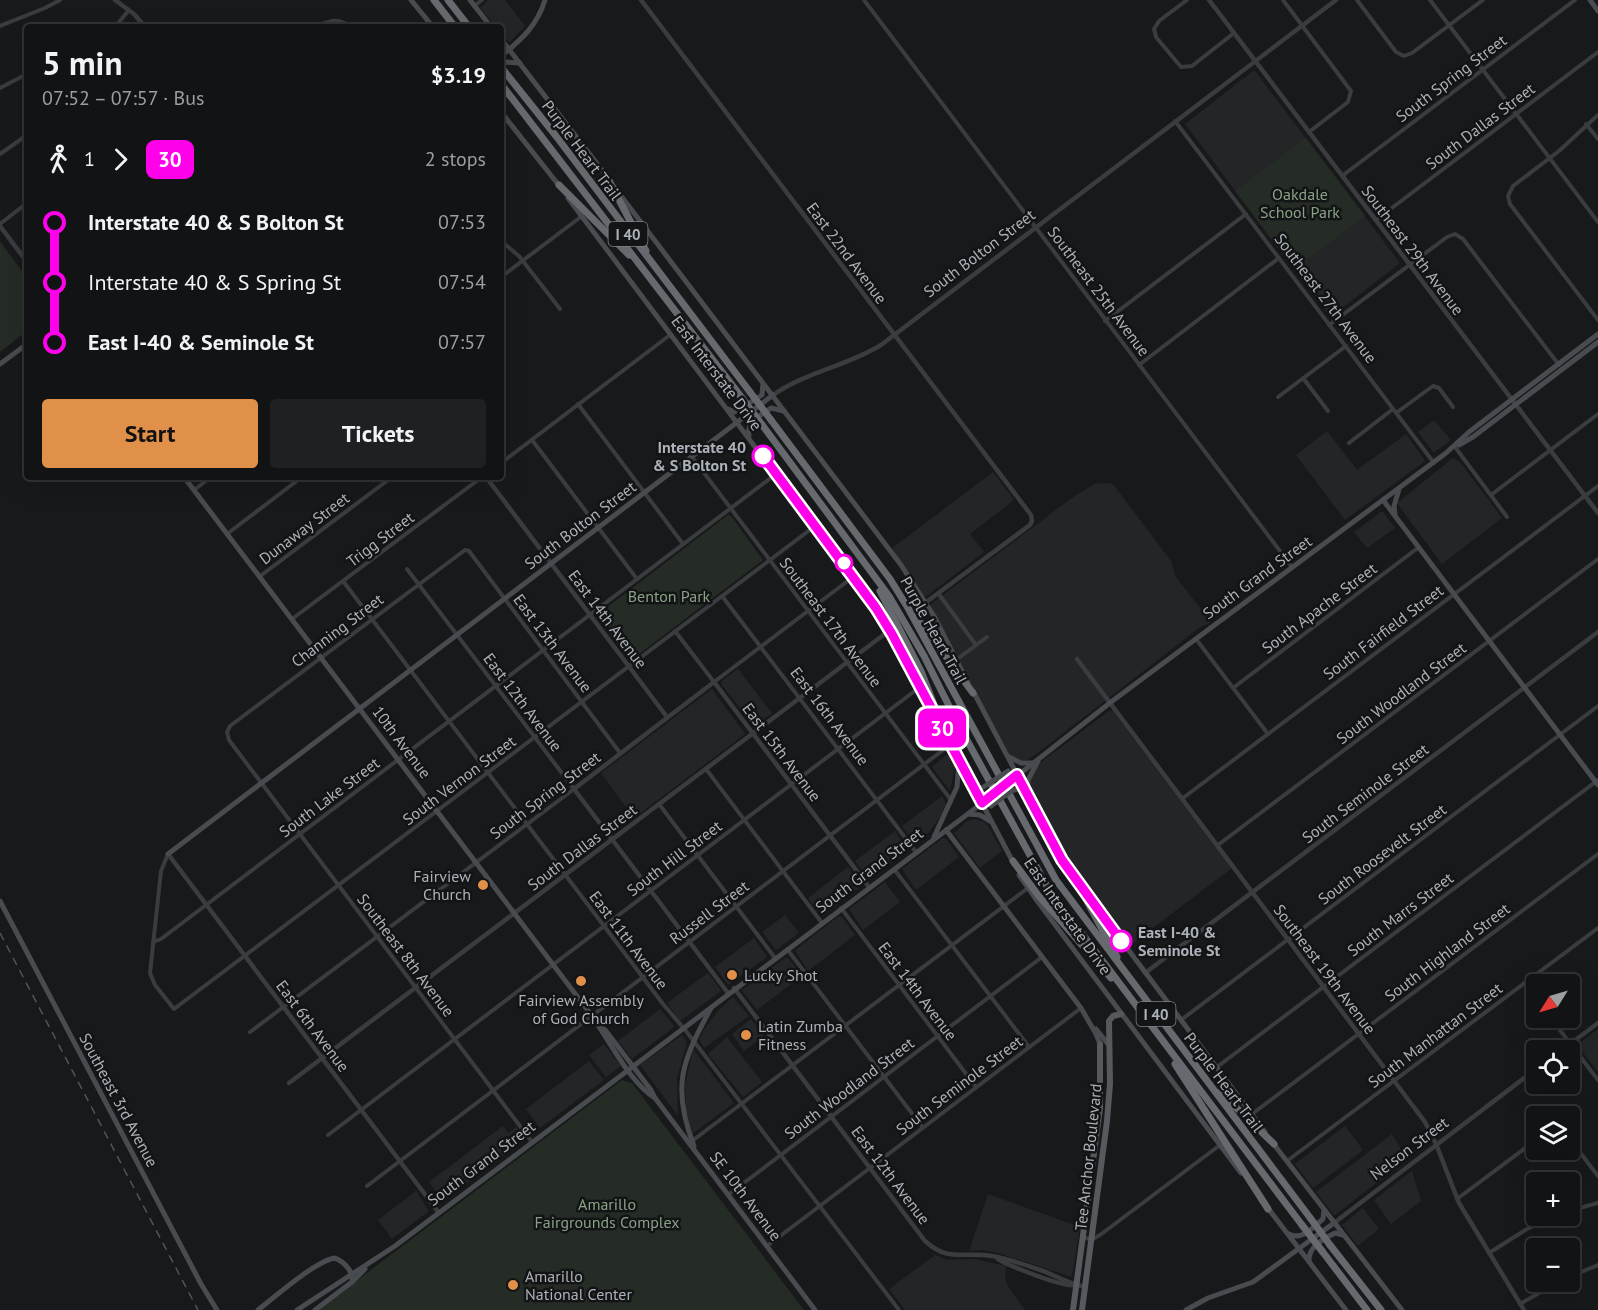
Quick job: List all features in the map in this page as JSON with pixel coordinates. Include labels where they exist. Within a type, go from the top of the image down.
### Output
[{"type":"highway","points":[[434,0],[453,24]]},
{"type":"highway","points":[[448,0],[468,24]]},
{"type":"highway","name":"Purple Heart Trail","points":[[504,70],[556,136],[890,579],[902,597],[1047,866],[1072,903],[1381,1310]]},
{"type":"highway","name":"Purple Heart Trail","points":[[504,88],[742,398],[861,558],[906,623],[962,732],[1055,898],[1365,1310]]},
{"type":"highway","points":[[606,175],[654,267]]},
{"type":"highway","points":[[559,185],[643,268]]},
{"type":"highway","points":[[861,558],[882,593],[921,671],[945,733]]},
{"type":"highway","points":[[902,597],[973,693]]},
{"type":"highway","points":[[1013,861],[1051,910],[1129,996]]},
{"type":"highway","points":[[1074,877],[1130,980]]},
{"type":"highway","points":[[1166,1046],[1177,1068],[1268,1209]]},
{"type":"highway","points":[[1201,1074],[1274,1144]]},
{"type":"main road","points":[[411,0],[431,24]]},
{"type":"main road","points":[[470,0],[489,24]]},
{"type":"main road","points":[[504,54],[530,30],[538,19],[545,0]]},
{"type":"main road","points":[[1590,0],[1598,11]]},
{"type":"main road","name":"East Interstate Drive","points":[[504,43],[901,565],[925,603],[1062,860],[1334,1222]]},
{"type":"main road","points":[[504,64],[520,63]]},
{"type":"main road","name":"East Interstate Drive","points":[[504,116],[559,185],[854,577],[890,630],[959,760],[984,801],[988,814],[1028,888],[1346,1310]]},
{"type":"main road","name":"South Grand Street","points":[[297,1310],[371,1263],[439,1213],[734,988],[933,840],[1111,702],[1434,463],[1455,447],[1469,432],[1514,402],[1598,334]]},
{"type":"main road","name":"South Grand Street","points":[[1560,367],[1598,342]]},
{"type":"main road","points":[[0,364],[24,346]]},
{"type":"main road","points":[[727,408],[735,412],[762,395],[762,381]]},
{"type":"main road","name":"South Bolton Street","points":[[168,854],[773,395]]},
{"type":"main road","points":[[750,438],[748,428],[750,423],[771,408],[786,412]]},
{"type":"main road","name":"10th Avenue","points":[[186,480],[592,1016],[602,1035],[655,1098]]},
{"type":"main road","points":[[1396,517],[1394,506],[1400,488]]},
{"type":"main road","points":[[1383,500],[1597,782]]},
{"type":"main road","points":[[988,814],[991,806],[1011,791],[1018,789],[1027,794],[1028,780],[1036,761],[1016,761],[1006,754]]},
{"type":"main road","points":[[933,840],[957,787],[959,760]]},
{"type":"main road","points":[[972,783],[982,788],[1008,771],[1011,763]]},
{"type":"main road","points":[[966,814],[980,815],[994,825]]},
{"type":"main road","points":[[946,830],[1108,1044]]},
{"type":"main road","name":"Southeast 3rd Avenue","points":[[0,901],[201,1284],[217,1310]]},
{"type":"main road","points":[[690,1142],[683,1111],[681,1087],[683,1070],[693,1040],[712,1005]]},
{"type":"main road","points":[[1081,1008],[1100,1044]]},
{"type":"main road","name":"Tee Anchor Boulevard","points":[[1082,1310],[1108,1112],[1109,1021],[1113,1016],[1121,1014]]},
{"type":"main road","name":"Tee Anchor Boulevard","points":[[1074,1310],[1100,1108],[1100,1044]]},
{"type":"main road","name":"10th Avenue","points":[[631,1068],[640,1085],[655,1098]]},
{"type":"main road","points":[[617,1078],[629,1078],[640,1085]]},
{"type":"main road","name":"SE 10th Avenue","points":[[655,1098],[815,1310]]},
{"type":"main road","points":[[675,1124],[682,1119],[683,1111]]},
{"type":"main road","points":[[1287,1233],[1297,1237],[1302,1236],[1323,1219],[1325,1214],[1323,1208]]},
{"type":"main road","points":[[1334,1222],[1402,1310]]},
{"type":"main road","name":"Nelson Street","points":[[1186,1310],[1208,1298],[1253,1281],[1334,1222]]},
{"type":"main road","points":[[1309,1261],[1308,1254],[1312,1249],[1332,1234],[1337,1233],[1344,1236]]},
{"type":"main road","points":[[258,1310],[329,1259],[339,1259],[352,1274],[352,1282]]},
{"type":"main road","points":[[315,1310],[352,1282],[371,1263]]},
{"type":"street","points":[[0,26],[60,0]]},
{"type":"street","points":[[115,0],[142,24]]},
{"type":"street","points":[[474,6],[482,0]]},
{"type":"street","name":"East 22nd Avenue","points":[[641,0],[1031,515],[1030,525],[938,593]]},
{"type":"street","name":"Southeast 25th Avenue","points":[[864,0],[1292,567]]},
{"type":"street","points":[[1187,0],[1159,21],[1154,29],[1156,37],[1177,63],[1184,68],[1192,66],[1234,33]]},
{"type":"street","name":"Southeast 29th Avenue","points":[[1209,0],[1598,513]]},
{"type":"street","points":[[1283,0],[1349,88],[1351,96],[1348,102],[1309,132]]},
{"type":"street","name":"South Bolton Street","points":[[773,395],[804,377],[870,352],[1336,0]]},
{"type":"street","points":[[1357,0],[1396,52],[1404,56],[1412,53],[1484,0]]},
{"type":"street","points":[[1430,0],[1598,222]]},
{"type":"street","name":"South Spring Street","points":[[1342,176],[1575,0]]},
{"type":"street","points":[[117,24],[129,10]]},
{"type":"street","points":[[322,24],[340,20],[346,24]]},
{"type":"street","name":"South Dallas Street","points":[[1376,220],[1598,52]]},
{"type":"street","points":[[0,88],[24,76]]},
{"type":"street","points":[[1598,115],[1550,158],[1512,186],[1508,195],[1510,204],[1598,320]]},
{"type":"street","name":"Southeast 27th Avenue","points":[[1175,121],[1434,463]]},
{"type":"street","points":[[1586,124],[1598,139]]},
{"type":"street","points":[[0,154],[24,137]]},
{"type":"street","points":[[24,205],[0,225],[24,258]]},
{"type":"street","points":[[1105,321],[1246,214]]},
{"type":"street","points":[[504,275],[582,216]]},
{"type":"street","points":[[1329,325],[1447,237],[1455,234],[1463,239],[1560,367]]},
{"type":"street","points":[[504,244],[523,261],[560,309]]},
{"type":"street","points":[[1139,364],[1279,258]]},
{"type":"street","points":[[504,461],[671,334]]},
{"type":"street","points":[[1278,397],[1346,346]]},
{"type":"street","points":[[1303,378],[1328,411]]},
{"type":"street","points":[[1349,443],[1433,386],[1439,388],[1453,407]]},
{"type":"street","points":[[578,404],[683,544]]},
{"type":"street","points":[[1491,495],[1598,414]]},
{"type":"street","points":[[532,440],[637,579]]},
{"type":"street","points":[[1455,447],[1507,517]]},
{"type":"street","name":"Southeast 17th Avenue","points":[[692,458],[952,801]]},
{"type":"street","name":"South Lake Street","points":[[153,942],[161,939],[207,905],[777,474]]},
{"type":"street","points":[[194,490],[207,480]]},
{"type":"street","points":[[227,534],[298,480]]},
{"type":"street","name":"Dunaway Street","points":[[260,577],[388,480]]},
{"type":"street","name":"Trigg Street","points":[[292,620],[480,480]]},
{"type":"street","name":"East 14th Avenue","points":[[486,480],[667,717]]},
{"type":"street","name":"South Fairfield Street","points":[[1183,798],[1598,486]]},
{"type":"street","name":"South Vernon Street","points":[[153,942],[151,979],[174,1009],[815,525]]},
{"type":"street","name":"South Apache Street","points":[[1233,688],[1419,548]]},
{"type":"street","name":"Channing Street","points":[[226,732],[230,726],[465,550]]},
{"type":"street","name":"East 13th Avenue","points":[[465,550],[469,551],[620,753]]},
{"type":"street","name":"South Woodland Street","points":[[1218,845],[1598,559]]},
{"type":"street","name":"East 12th Avenue","points":[[407,569],[728,993]]},
{"type":"street","name":"South Spring Street","points":[[250,1032],[854,577]]},
{"type":"street","name":"East 11th Avenue","points":[[344,581],[896,1309]]},
{"type":"street","points":[[925,603],[938,593],[976,645]]},
{"type":"street","name":"East 16th Avenue","points":[[722,596],[916,852]]},
{"type":"street","name":"South Dallas Street","points":[[289,1083],[890,630]]},
{"type":"street","name":"East 15th Avenue","points":[[675,631],[869,887]]},
{"type":"street","name":"South Seminole Street","points":[[1146,973],[1598,632]]},
{"type":"street","points":[[956,660],[987,637]]},
{"type":"street","points":[[1196,639],[1268,734]]},
{"type":"street","name":"Southeast 19th Avenue","points":[[1077,659],[1425,1122],[1457,1199],[1524,1310]]},
{"type":"street","name":"South Hill Street","points":[[328,1135],[920,687]]},
{"type":"street","name":"South Roosevelt Street","points":[[1181,1020],[1598,706]]},
{"type":"street","name":"Southeast 8th Avenue","points":[[226,732],[229,740],[261,783],[532,1142]]},
{"type":"street","name":"Russell Street","points":[[367,1186],[951,744]]},
{"type":"street","points":[[706,769],[822,923]]},
{"type":"street","name":"South Marrs Street","points":[[1217,1067],[1597,782]]},
{"type":"street","points":[[659,804],[775,958]]},
{"type":"street","points":[[153,942],[161,871],[168,854]]},
{"type":"street","name":"East 6th Avenue","points":[[168,854],[439,1213]]},
{"type":"street","name":"South Highland Street","points":[[1252,1114],[1598,854]]},
{"type":"street","points":[[894,869],[1029,1047]]},
{"type":"street","points":[[690,1142],[1028,888]]},
{"type":"street","name":"East 14th Avenue","points":[[841,908],[976,1087]]},
{"type":"street","name":"South Manhattan Street","points":[[1287,1161],[1598,928]]},
{"type":"street","points":[[787,949],[923,1128]]},
{"type":"street","name":"South Woodland Street","points":[[728,1195],[1042,957]]},
{"type":"street","name":"East 12th Avenue","points":[[734,988],[925,1241],[933,1248],[952,1256],[993,1256],[1005,1263],[1058,1283],[1070,1287],[1077,1285]]},
{"type":"street","name":"South Seminole Street","points":[[767,1246],[1081,1008]]},
{"type":"street","points":[[1575,1040],[1598,1023]]},
{"type":"street","points":[[1580,1057],[1598,1080]]},
{"type":"street","name":"Nelson Street","points":[[1334,1222],[1526,1077]]},
{"type":"street","points":[[1084,1238],[1093,1239],[1100,1236],[1220,1145]]},
{"type":"street","points":[[1457,1199],[1526,1147]]},
{"type":"street","points":[[1580,1152],[1598,1176]]},
{"type":"street","points":[[1580,1208],[1598,1203]]},
{"type":"street","points":[[1489,1253],[1534,1226]]},
{"type":"street","points":[[1580,1273],[1598,1266]]},
{"type":"street","points":[[1077,1285],[1086,1287]]},
{"type":"street","points":[[1520,1304],[1541,1292]]},
{"type":"shaded area","points":[[488,0],[505,0],[525,26],[508,42],[504,37],[504,24],[493,24],[480,8]]},
{"type":"shaded area","points":[[1253,71],[1400,263],[1332,316],[1185,124]]},
{"type":"shaded area","points":[[1434,420],[1451,440],[1433,452],[1418,432]]},
{"type":"shaded area","points":[[1327,431],[1357,470],[1406,434],[1425,461],[1345,520],[1296,455]]},
{"type":"shaded area","points":[[1453,458],[1460,462],[1502,518],[1442,564],[1397,503]]},
{"type":"shaded area","points":[[993,472],[1014,500],[970,534],[984,552],[924,598],[891,549]]},
{"type":"shaded area","points":[[1094,484],[1113,484],[1171,561],[1176,577],[1211,622],[1199,628],[1035,755],[1027,760],[1017,760],[1009,755],[930,607],[1069,500]]},
{"type":"shaded area","points":[[1381,512],[1395,528],[1367,548],[1354,532]]},
{"type":"shaded area","points":[[738,669],[772,713],[755,726],[721,684]]},
{"type":"shaded area","points":[[712,689],[745,734],[634,818],[601,773]]},
{"type":"shaded area","points":[[1109,711],[1113,711],[1232,868],[1129,946],[1067,865],[1030,794],[1029,779],[1036,766]]},
{"type":"shaded area","points":[[949,753],[954,759],[955,767],[950,791],[932,767]]},
{"type":"shaded area","points":[[942,796],[946,804],[941,815],[930,831],[915,844],[902,826]]},
{"type":"shaded area","points":[[975,819],[988,826],[1002,851],[980,868],[954,833],[967,821]]},
{"type":"shaded area","points":[[895,831],[908,851],[868,879],[855,861]]},
{"type":"shaded area","points":[[943,838],[959,857],[916,890],[902,869]]},
{"type":"shaded area","points":[[848,867],[860,887],[820,915],[808,898]]},
{"type":"shaded area","points":[[885,882],[900,902],[863,930],[849,909]]},
{"type":"shaded area","points":[[785,915],[799,933],[776,950],[762,932]]},
{"type":"shaded area","points":[[839,916],[855,935],[808,971],[795,950]]},
{"type":"shaded area","points":[[754,938],[767,957],[728,985],[715,967]]},
{"type":"shaded area","points":[[788,958],[802,976],[757,1010],[742,990]]},
{"type":"shaded area","points":[[708,973],[721,990],[720,992],[680,1021],[667,1003]]},
{"type":"shaded area","points":[[733,997],[749,1016],[704,1048],[699,1039],[705,1028]]},
{"type":"shaded area","points":[[660,1009],[674,1026],[673,1028],[632,1059],[618,1041]]},
{"type":"shaded area","points":[[751,1019],[764,1036],[744,1051],[732,1034]]},
{"type":"shaded area","points":[[1598,1029],[1598,1072],[1580,1049],[1580,1043]]},
{"type":"shaded area","points":[[682,1035],[687,1042],[677,1078],[678,1116],[640,1065]]},
{"type":"shaded area","points":[[727,1037],[762,1082],[743,1097],[708,1054]]},
{"type":"shaded area","points":[[604,1044],[621,1066],[606,1077],[589,1055]]},
{"type":"shaded area","points":[[693,1049],[734,1103],[692,1134],[686,1110],[685,1085]]},
{"type":"shaded area","points":[[589,1061],[604,1080],[540,1128],[526,1109]]},
{"type":"shaded area","points":[[503,1126],[508,1133],[516,1127],[525,1138],[524,1140],[443,1201],[429,1182]]},
{"type":"shaded area","points":[[1345,1126],[1363,1150],[1313,1188],[1295,1164]]},
{"type":"shaded area","points":[[1392,1134],[1407,1159],[1335,1215],[1333,1214],[1316,1192]]},
{"type":"shaded area","points":[[1412,1171],[1421,1201],[1391,1224],[1374,1200]]},
{"type":"shaded area","points":[[416,1191],[429,1211],[392,1239],[378,1220]]},
{"type":"shaded area","points":[[988,1194],[1080,1227],[1072,1276],[998,1253],[983,1250],[969,1251]]},
{"type":"shaded area","points":[[1363,1208],[1379,1229],[1358,1246],[1342,1225]]},
{"type":"shaded area","points":[[935,1255],[947,1260],[974,1259],[1006,1266],[1005,1279],[1025,1310],[905,1310],[889,1289]]},
{"type":"green space","name":"Oakdale School Park","points":[[1306,138],[1365,216],[1294,269],[1235,191]]},
{"type":"green space","points":[[0,241],[24,274],[24,333],[0,352]]},
{"type":"green space","name":"Benton Park","points":[[728,515],[763,560],[629,660],[597,615]]},
{"type":"green space","name":"Amarillo Fairgrounds Complex","points":[[622,1080],[632,1083],[804,1310],[318,1310]]},
{"type":"railway","points":[[0,933],[198,1310]]},
{"type":"bus line","name":"30","points":[[763,456],[876,608],[982,803],[1017,775],[1062,860],[1121,941]]},
{"type":"place","name":"Interstate 40 & S Bolton St","points":[[763,456]]},
{"type":"place","name":"Fairview Church","points":[[483,885]]},
{"type":"place","name":"East I-40 & Seminole St","points":[[1121,941]]},
{"type":"place","name":"Lucky Shot","points":[[732,975]]},
{"type":"place","name":"Fairview Assembly of God Church","points":[[581,981]]},
{"type":"place","name":"Latin Zumba Fitness","points":[[746,1035]]},
{"type":"place","name":"Amarillo National Center","points":[[513,1285]]}]
